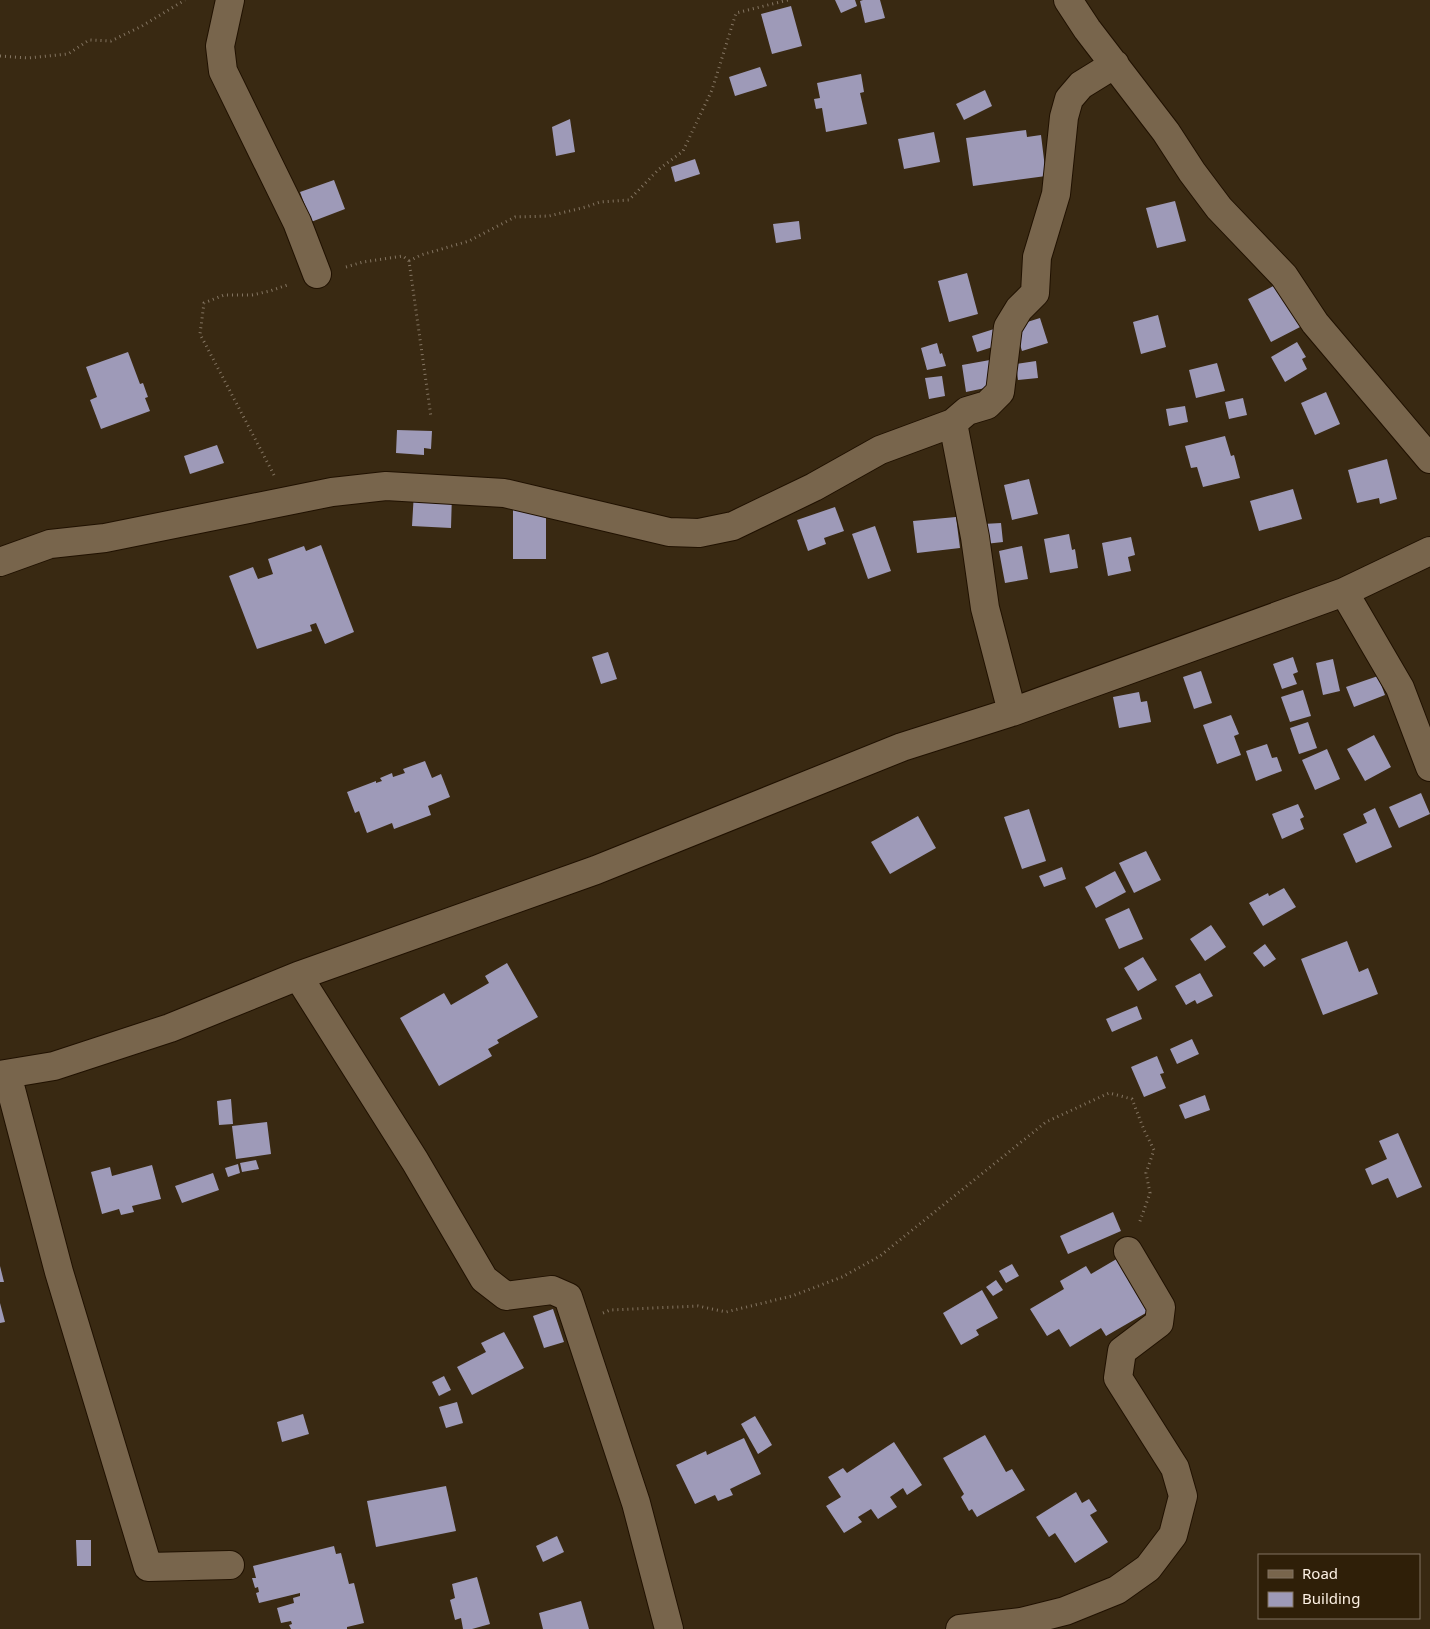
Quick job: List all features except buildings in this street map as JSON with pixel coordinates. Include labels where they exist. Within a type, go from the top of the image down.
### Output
[{"type":"street","points":[[230,0],[220,46],[223,71],[297,222],[317,274]]},
{"type":"street","points":[[1068,0],[1087,29],[1166,132],[1192,172],[1219,208],[1284,276],[1315,323],[1430,459]]},
{"type":"street","points":[[0,562],[50,544],[105,538],[332,492],[386,486],[504,492],[668,532],[699,534],[733,526],[814,487],[880,450],[953,423],[967,411],[987,405],[1000,392],[1008,327],[1019,309],[1035,293],[1037,257],[1056,194],[1064,117],[1069,99],[1080,85],[1115,64]]},
{"type":"street","points":[[953,423],[975,537],[985,608],[1012,712]]},
{"type":"street","points":[[230,1565],[148,1567],[59,1272],[4,1074],[54,1066],[170,1028],[298,976],[596,870],[902,747],[1012,712],[1344,592],[1430,551]]},
{"type":"street","points":[[1344,592],[1400,688],[1430,767]]},
{"type":"street","points":[[298,976],[414,1161],[484,1279],[506,1296],[552,1290],[568,1297],[636,1503],[669,1629]]},
{"type":"street","points":[[960,1629],[972,1626],[1021,1622],[1064,1611],[1117,1590],[1148,1568],[1173,1535],[1183,1496],[1175,1468],[1118,1378],[1122,1352],[1159,1323],[1160,1307],[1128,1251]]},
{"type":"path","points":[[0,56],[28,58],[68,54],[90,40],[112,41],[142,26],[185,0]]},
{"type":"path","points":[[409,261],[421,255],[469,241],[515,217],[549,216],[600,202],[629,200],[659,169],[683,151],[712,90],[736,13],[788,0]]},
{"type":"path","points":[[288,501],[200,334],[204,303],[224,295],[270,291],[317,274],[363,262],[403,256],[409,261],[431,417]]},
{"type":"path","points":[[577,1322],[610,1310],[698,1306],[726,1312],[792,1296],[842,1277],[880,1256],[1046,1122],[1109,1093],[1132,1099],[1154,1150],[1146,1172],[1150,1194],[1128,1251]]}]
